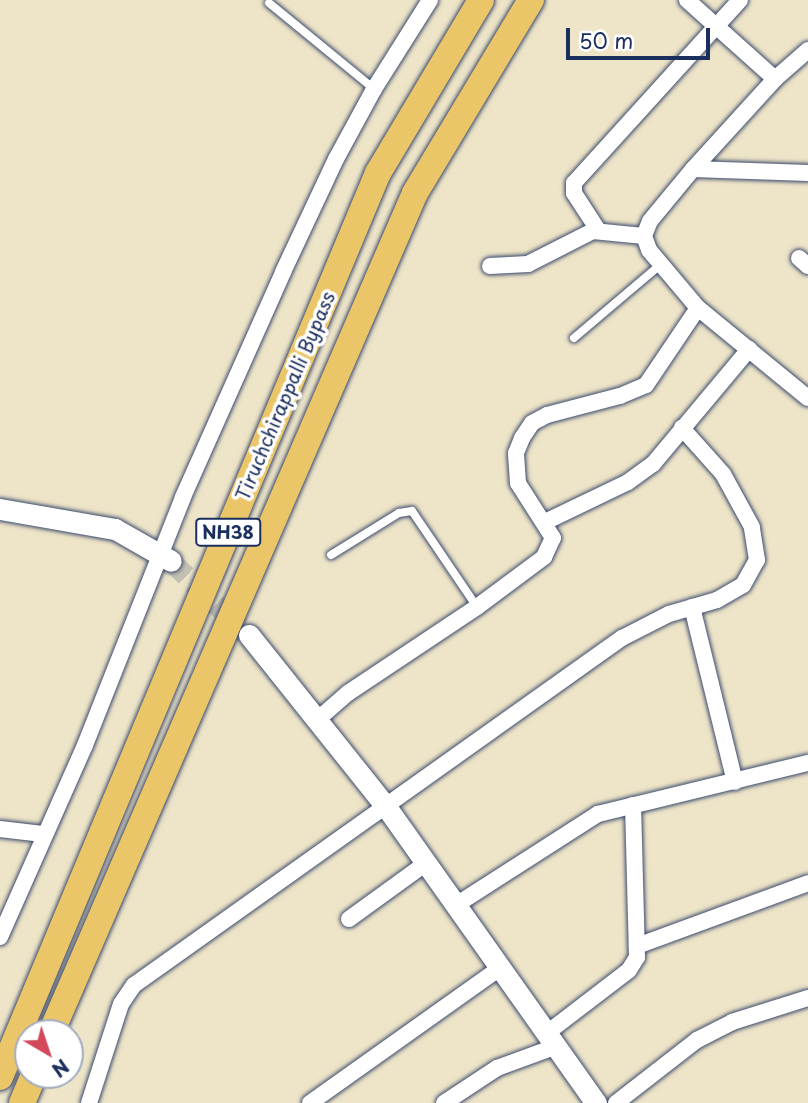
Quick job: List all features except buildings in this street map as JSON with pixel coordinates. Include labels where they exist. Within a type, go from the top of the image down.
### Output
[{"type":"highway","name":"Tiruchchirappalli Bypass","points":[[0,1077],[378,173],[481,0]]},
{"type":"highway","name":"Tiruchchirappalli Bypass","points":[[57,1019],[415,193],[531,0]]},
{"type":"street","points":[[0,937],[165,558],[289,260],[336,159],[374,89],[430,0]]},
{"type":"street","points":[[687,0],[775,79]]},
{"type":"street","points":[[598,230],[574,193],[574,183],[740,0]]},
{"type":"street","points":[[808,50],[775,79],[694,169],[650,221],[644,236],[649,250],[660,265],[698,308],[808,398]]},
{"type":"street","points":[[694,169],[808,173]]},
{"type":"street","points":[[490,266],[528,264],[587,233],[598,230],[644,236]]},
{"type":"street","points":[[317,720],[348,693],[477,607],[544,557],[553,538],[518,483],[516,467],[522,438],[532,423],[547,415],[620,396],[646,385],[698,308]]},
{"type":"street","points":[[545,522],[628,482],[653,464],[749,349]]},
{"type":"street","points":[[89,1103],[121,1004],[134,985],[387,808],[622,638],[669,614],[717,600],[743,585],[752,572],[757,552],[752,527],[723,474],[682,428]]},
{"type":"street","points":[[0,509],[116,529],[165,558]]},
{"type":"street","points":[[692,607],[735,782]]},
{"type":"street","points":[[249,635],[387,808],[596,1103]]},
{"type":"street","points":[[456,905],[598,814],[808,763]]},
{"type":"street","points":[[445,1103],[497,1068],[552,1040],[629,970],[637,957],[638,946],[633,805]]},
{"type":"street","points":[[0,829],[43,834]]},
{"type":"street","points":[[349,919],[426,863]]},
{"type":"street","points":[[638,946],[808,883]]},
{"type":"street","points":[[310,1103],[500,968]]},
{"type":"street","points":[[616,1103],[709,1034],[732,1022],[808,998]]},
{"type":"lane","points":[[269,3],[374,89]]},
{"type":"lane","points":[[574,338],[660,265]]},
{"type":"lane","points":[[331,555],[399,513],[412,511],[477,607]]},
{"type":"tunnel","points":[[171,561],[240,627]]}]
